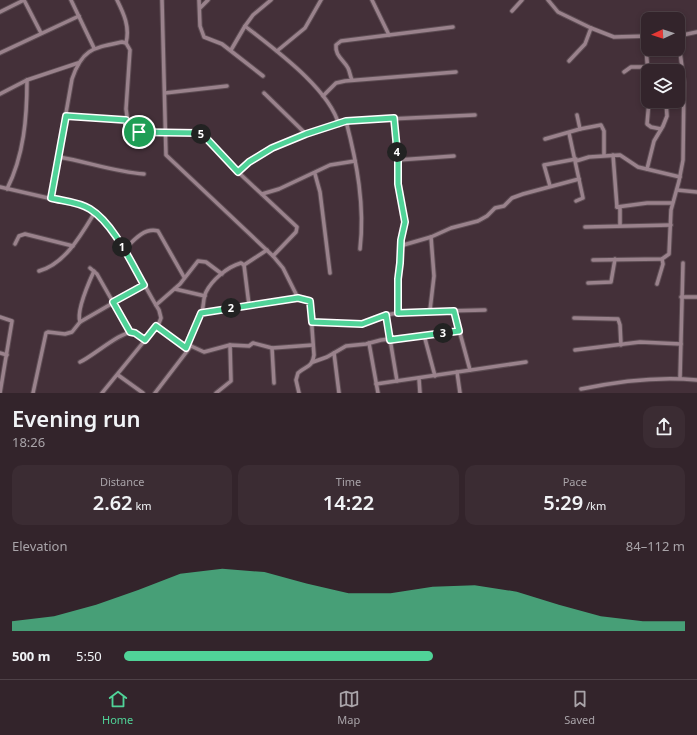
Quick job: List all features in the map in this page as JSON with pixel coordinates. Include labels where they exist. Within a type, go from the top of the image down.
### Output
[{"type":"street","points":[[0,12],[24,0],[41,33]]},
{"type":"street","points":[[71,0],[94,48]]},
{"type":"street","points":[[116,0],[127,25],[128,34],[126,43],[129,46],[130,55],[127,84],[126,120],[129,130],[132,132],[191,132],[204,136],[238,172],[294,224],[298,230],[273,256]]},
{"type":"street","points":[[162,0],[166,155],[273,256],[283,268],[298,298]]},
{"type":"street","points":[[199,0],[200,26],[204,37],[219,42],[263,76]]},
{"type":"street","points":[[200,8],[208,0]]},
{"type":"street","points":[[231,50],[253,15],[271,0]]},
{"type":"street","points":[[278,51],[305,28],[321,0]]},
{"type":"street","points":[[372,0],[389,35]]},
{"type":"street","points":[[512,11],[522,0]]},
{"type":"street","points":[[548,0],[558,12],[591,28],[614,36],[641,36]]},
{"type":"street","points":[[0,53],[79,16]]},
{"type":"street","points":[[245,26],[278,51],[323,96],[333,107],[339,125]]},
{"type":"street","points":[[352,80],[347,66],[338,56],[336,50],[336,45],[341,41],[453,27]]},
{"type":"street","points":[[569,61],[585,44],[591,28]]},
{"type":"street","points":[[685,35],[697,32]]},
{"type":"street","points":[[0,94],[27,80],[78,63],[94,48],[122,42],[126,43]]},
{"type":"street","points":[[593,260],[662,259],[670,254],[672,203],[677,190],[683,160],[684,82],[681,56]]},
{"type":"street","points":[[51,198],[72,79],[78,63]]},
{"type":"street","points":[[624,72],[631,67],[641,67]]},
{"type":"street","points":[[323,96],[336,83],[352,80],[456,72]]},
{"type":"street","points":[[7,189],[17,165],[22,144],[27,107],[27,80]]},
{"type":"street","points":[[165,93],[227,86]]},
{"type":"street","points":[[264,94],[306,134]]},
{"type":"street","points":[[648,108],[647,124],[651,127],[662,129]]},
{"type":"street","points":[[647,169],[654,141],[662,129],[667,116],[666,108]]},
{"type":"street","points":[[238,172],[249,162],[272,148],[306,134],[339,125],[346,121],[475,115]]},
{"type":"street","points":[[577,115],[580,129]]},
{"type":"street","points":[[66,116],[126,120]]},
{"type":"street","points":[[394,118],[398,160],[398,184],[405,222],[400,246],[398,313]]},
{"type":"street","points":[[346,121],[355,161],[362,209],[360,249]]},
{"type":"street","points":[[545,139],[580,129],[598,125],[603,126],[604,155]]},
{"type":"street","points":[[569,133],[583,198],[576,201]]},
{"type":"street","points":[[550,186],[544,165],[604,155],[620,155],[633,165],[680,177]]},
{"type":"street","points":[[613,155],[617,207],[620,208],[621,212],[620,225]]},
{"type":"street","points":[[398,160],[454,156]]},
{"type":"street","points":[[59,157],[88,162],[117,172],[144,174]]},
{"type":"street","points":[[262,194],[279,189],[315,174],[330,165],[355,161]]},
{"type":"street","points":[[315,174],[320,192],[330,273]]},
{"type":"street","points":[[400,246],[431,237],[451,228],[478,222],[495,208],[504,206],[514,197],[579,179]]},
{"type":"street","points":[[0,187],[83,206],[95,212],[108,227],[124,250],[161,314],[156,326],[102,393]]},
{"type":"street","points":[[677,190],[697,192]]},
{"type":"street","points":[[617,207],[647,203],[672,203]]},
{"type":"street","points":[[39,271],[52,266],[72,246],[95,212]]},
{"type":"street","points":[[586,227],[671,225]]},
{"type":"street","points":[[124,250],[143,233],[149,230],[158,231],[184,277]]},
{"type":"street","points":[[15,244],[19,236],[25,234],[72,246]]},
{"type":"street","points":[[430,310],[434,276],[431,237]]},
{"type":"street","points":[[186,348],[201,313],[209,287],[222,274],[237,264],[241,263],[244,265],[267,250]]},
{"type":"street","points":[[588,283],[612,282],[615,259]]},
{"type":"street","points":[[657,284],[663,264],[662,259]]},
{"type":"street","points":[[156,305],[175,289],[200,260],[206,262],[222,274]]},
{"type":"street","points":[[680,378],[683,263]]},
{"type":"street","points":[[244,265],[249,306]]},
{"type":"street","points":[[90,268],[94,271],[130,332]]},
{"type":"street","points":[[80,322],[79,316],[85,292],[94,271]]},
{"type":"street","points":[[33,393],[46,333],[66,334],[72,332],[80,322],[144,285]]},
{"type":"street","points":[[175,289],[205,296]]},
{"type":"street","points":[[681,297],[697,297]]},
{"type":"street","points":[[201,313],[298,298],[310,301],[313,362]]},
{"type":"street","points":[[312,322],[362,324],[386,315],[398,313],[430,310],[485,310]]},
{"type":"street","points":[[454,311],[470,370]]},
{"type":"street","points":[[386,315],[397,382]]},
{"type":"street","points":[[0,316],[12,321],[0,393]]},
{"type":"street","points":[[574,318],[618,319],[621,345]]},
{"type":"street","points":[[156,326],[186,348]]},
{"type":"street","points":[[299,393],[296,380],[298,373],[313,362],[346,346],[459,331]]},
{"type":"street","points":[[80,362],[108,343],[130,332],[135,333],[144,339]]},
{"type":"street","points":[[424,335],[435,376]]},
{"type":"street","points":[[575,350],[650,342],[681,344]]},
{"type":"street","points":[[186,348],[190,346],[204,352],[230,345],[249,346],[253,343],[272,348],[313,345]]},
{"type":"street","points":[[369,343],[378,393]]},
{"type":"street","points":[[216,393],[231,381],[230,345]]},
{"type":"street","points":[[156,393],[190,346]]},
{"type":"street","points":[[272,348],[274,383]]},
{"type":"street","points":[[0,353],[7,355]]},
{"type":"street","points":[[334,353],[339,393]]},
{"type":"street","points":[[376,384],[419,379],[526,362]]},
{"type":"street","points":[[457,372],[460,393]]},
{"type":"street","points":[[118,375],[143,393]]},
{"type":"street","points":[[581,389],[636,379],[680,378],[697,380]]},
{"type":"street","points":[[419,379],[420,393]]},
{"type":"route","points":[[66,116],[126,120],[129,130],[132,132],[139,132],[198,133],[204,136],[238,172],[249,162],[272,148],[306,134],[339,125],[346,121],[394,118],[398,160],[398,184],[401,209],[405,222],[400,246],[398,313],[430,310],[454,311],[459,331],[390,340],[386,315],[362,324],[312,322],[312,304],[307,299],[298,298],[201,313],[186,348],[156,326],[145,340],[135,333],[130,332],[113,302],[144,285],[124,250],[112,232],[95,212],[83,206],[51,198],[66,116]]}]
